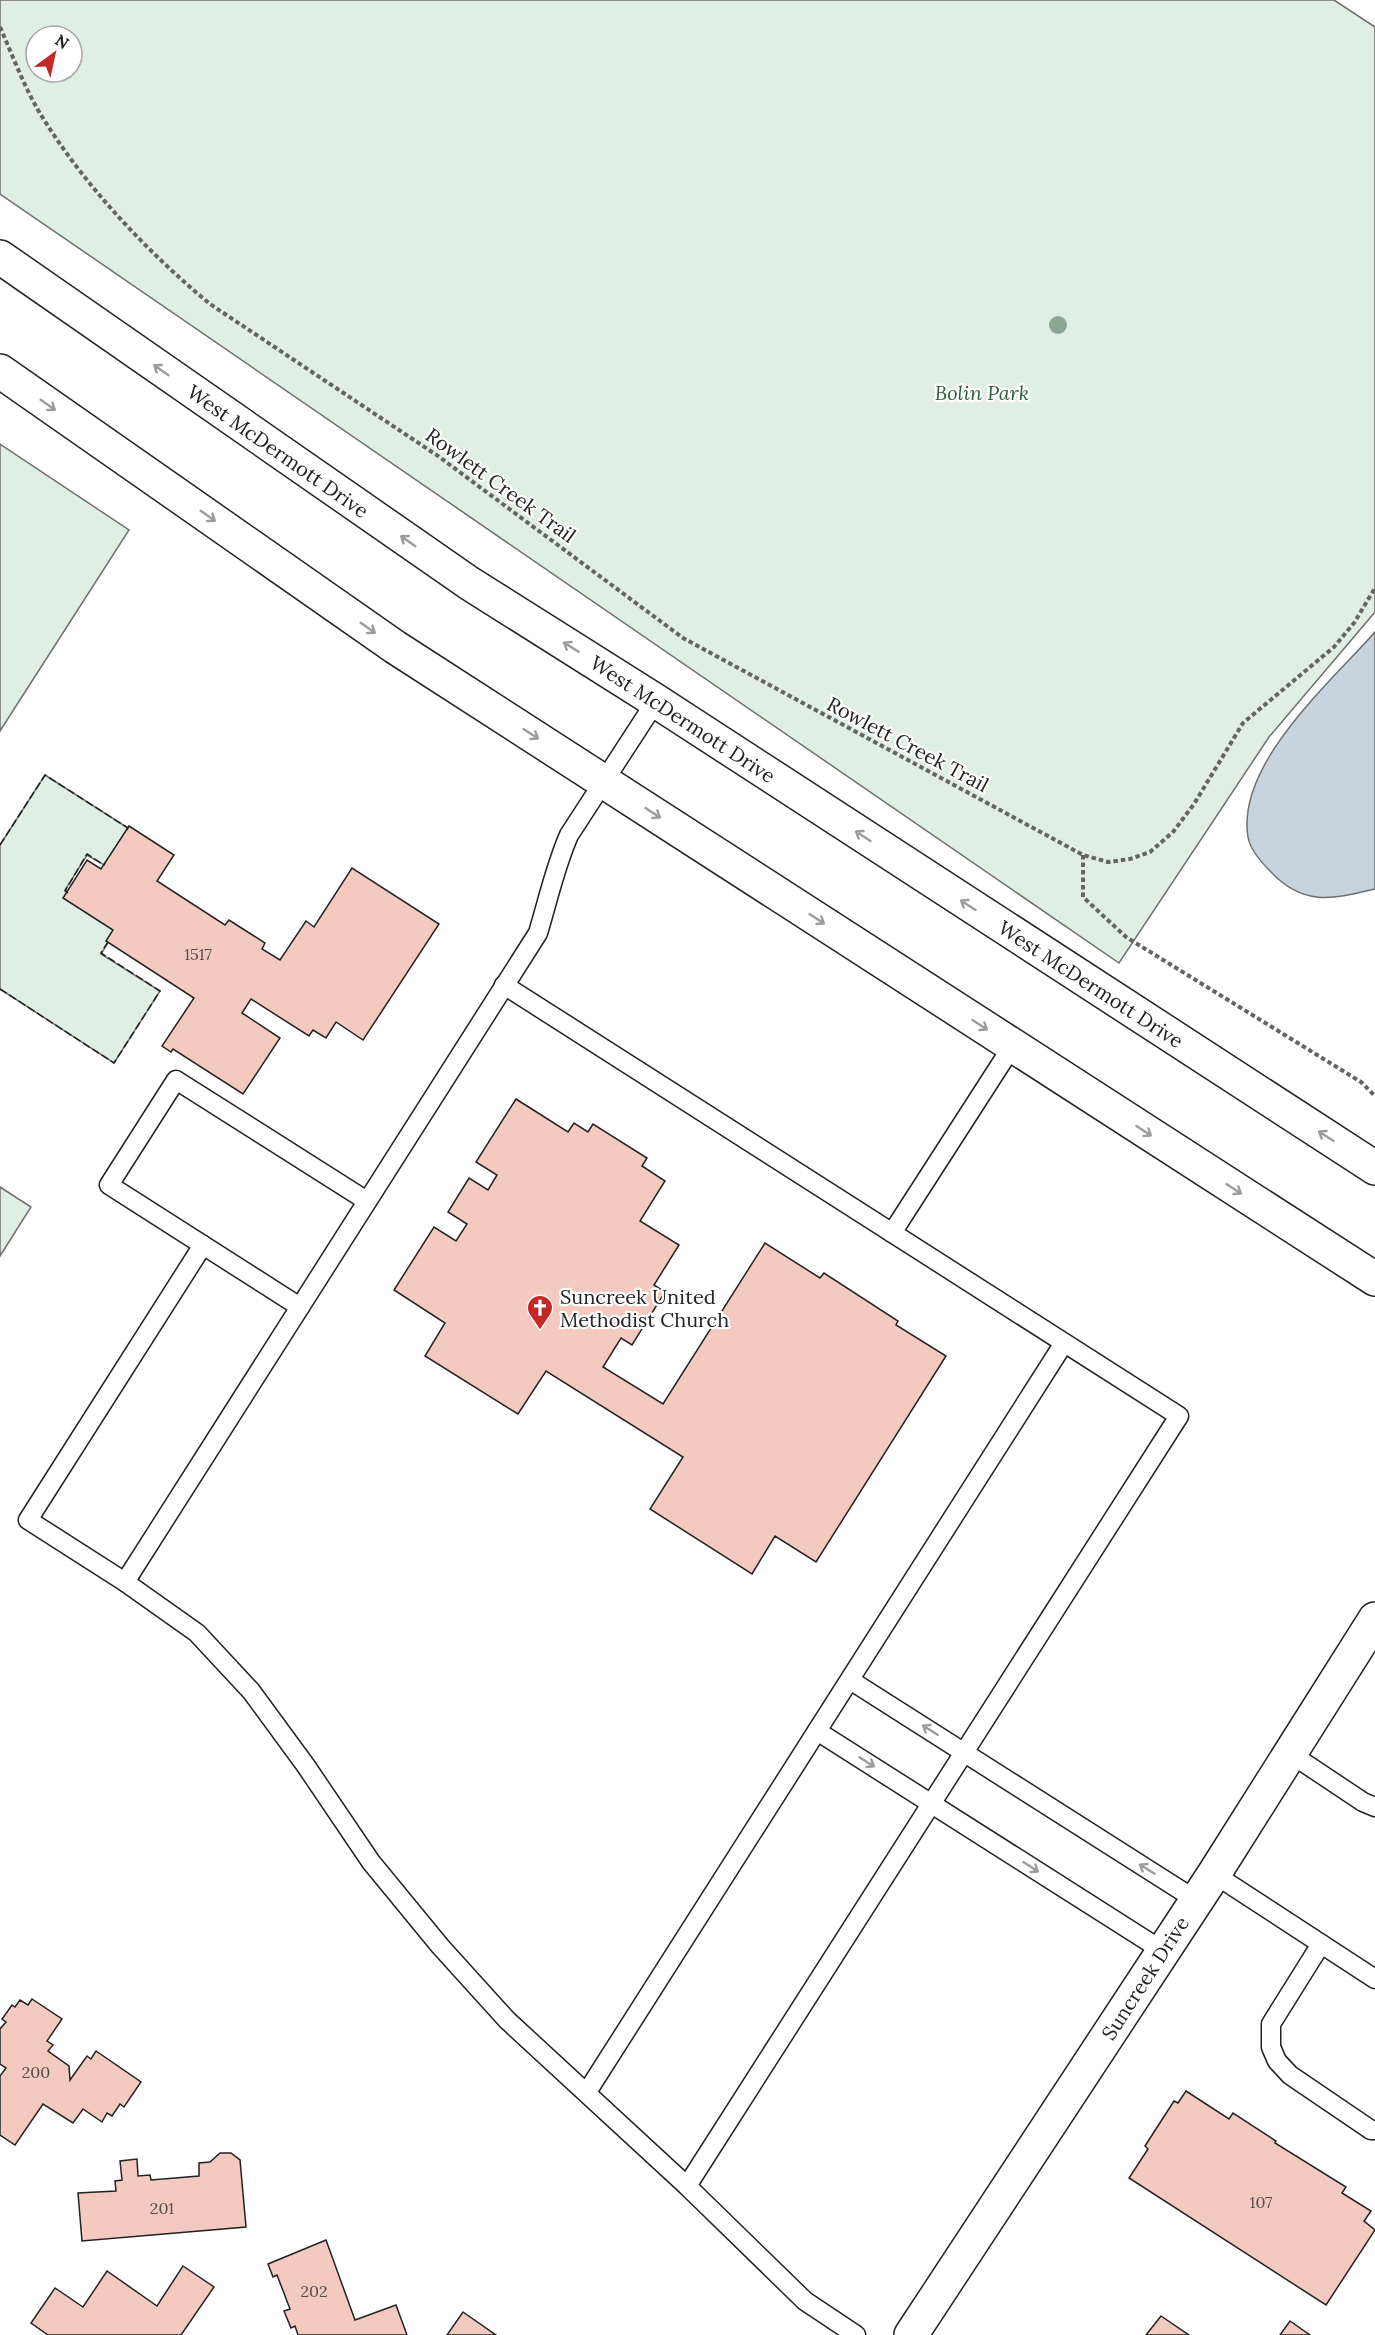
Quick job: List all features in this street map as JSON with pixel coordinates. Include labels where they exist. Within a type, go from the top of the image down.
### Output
[{"type":"main road","name":"West McDermott Drive","points":[[0,257],[469,583],[656,701],[1375,1168]]},
{"type":"main road","points":[[0,371],[395,647],[1375,1279]]},
{"type":"main road","name":"Suncreek Drive","points":[[911,2335],[1205,1887],[1375,1619]]},
{"type":"lane","points":[[125,1582],[538,933],[552,889],[558,860],[569,835],[656,701]]},
{"type":"lane","points":[[504,985],[1179,1416],[687,2186]]},
{"type":"lane","points":[[892,1233],[1012,1045]]},
{"type":"lane","points":[[300,1307],[109,1185],[176,1080],[367,1201]]},
{"type":"lane","points":[[203,1245],[28,1520],[125,1582],[197,1633],[250,1691],[306,1766],[371,1862],[440,1946],[507,2020],[687,2186],[805,2301],[856,2335]]},
{"type":"lane","points":[[586,2092],[1064,1343]]},
{"type":"lane","points":[[850,1680],[964,1752],[1205,1887],[1321,1944],[1375,1979]]},
{"type":"lane","points":[[818,1731],[1163,1951]]},
{"type":"lane","points":[[1291,1754],[1363,1802],[1375,1807]]},
{"type":"lane","points":[[1321,1944],[1271,2024],[1271,2047],[1277,2061],[1290,2075],[1371,2130],[1375,2130]]},
{"type":"path","name":"Rowlett Creek Trail","points":[[0,27],[38,109],[62,146],[106,202],[176,276],[210,304],[438,456],[682,639],[1083,855],[1108,862],[1130,859],[1150,852],[1173,832],[1194,804],[1243,723],[1334,647],[1354,623],[1375,588]]},
{"type":"path","points":[[1083,855],[1083,897],[1126,937],[1361,1082],[1375,1096]]},
{"type":"green space","name":"Bolin Park","points":[[0,0],[1334,0],[1375,27],[1375,612],[1269,737],[1119,963],[0,194]]},
{"type":"green space","points":[[0,444],[129,530],[0,731]]},
{"type":"green space","points":[[45,775],[128,828],[104,865],[87,855],[65,890],[119,925],[101,954],[160,991],[114,1063],[0,989],[0,845]]},
{"type":"green space","points":[[0,1187],[31,1207],[0,1256]]},
{"type":"shaded area","points":[[1375,632],[1375,889],[1332,897],[1307,895],[1282,883],[1256,855],[1248,837],[1248,809],[1257,781],[1271,753],[1290,726]]},
{"type":"building","points":[[129,826],[174,855],[157,881],[225,925],[229,920],[265,943],[262,949],[280,960],[306,921],[314,927],[352,868],[439,924],[363,1040],[336,1022],[326,1038],[313,1030],[309,1036],[251,999],[242,1013],[280,1038],[243,1094],[173,1049],[171,1052],[162,1046],[194,998],[106,941],[113,930],[63,898],[87,860],[101,869]]},
{"type":"building","name":"Suncreek United Methodist Church","points":[[516,1099],[568,1132],[574,1123],[588,1132],[593,1124],[647,1158],[642,1166],[665,1181],[640,1221],[679,1245],[654,1285],[665,1292],[632,1345],[621,1338],[603,1367],[663,1404],[765,1243],[820,1278],[824,1273],[898,1321],[896,1325],[946,1356],[816,1562],[775,1536],[752,1574],[650,1509],[683,1457],[546,1371],[518,1414],[425,1356],[445,1323],[394,1290],[434,1227],[456,1241],[467,1224],[448,1212],[469,1178],[488,1190],[497,1175],[476,1162]]},
{"type":"building","points":[[32,1999],[62,2019],[47,2041],[53,2045],[48,2051],[69,2066],[70,2080],[87,2056],[91,2059],[96,2051],[141,2082],[124,2107],[120,2104],[112,2116],[107,2113],[102,2122],[83,2109],[73,2123],[43,2104],[15,2145],[0,2135],[0,2076],[6,2068],[0,2064],[0,2029],[6,2022],[2,2019],[12,2005],[15,2007],[20,2000],[28,2005]]},
{"type":"building","points":[[1186,2091],[1229,2119],[1233,2113],[1276,2141],[1275,2143],[1346,2187],[1342,2193],[1371,2211],[1364,2221],[1375,2230],[1326,2305],[1129,2178],[1148,2149],[1145,2146],[1174,2101],[1178,2103]]},
{"type":"building","points":[[220,2153],[231,2153],[240,2160],[246,2227],[82,2241],[78,2193],[116,2191],[115,2181],[122,2180],[120,2161],[137,2159],[138,2176],[150,2175],[151,2180],[199,2176],[199,2163],[210,2162]]},
{"type":"building","points":[[326,2240],[355,2320],[396,2305],[407,2335],[298,2335],[295,2326],[291,2328],[284,2311],[290,2309],[277,2275],[273,2277],[268,2264]]},
{"type":"building","points":[[183,2266],[214,2287],[181,2335],[48,2335],[31,2323],[55,2288],[83,2307],[107,2271],[157,2306]]},
{"type":"building","points":[[463,2312],[496,2335],[447,2335]]},
{"type":"building","points":[[1161,2316],[1189,2335],[1146,2335]]},
{"type":"building","points":[[1290,2321],[1310,2335],[1280,2335]]},
{"type":"fence","points":[[0,845],[45,775],[128,828],[126,831]]},
{"type":"fence","points":[[68,893],[65,891],[87,854],[104,865],[105,863]]},
{"type":"fence","points":[[0,989],[114,1063],[160,991],[101,953],[109,940]]},
{"type":"place","name":"Suncreek United Methodist Church","points":[[540,1331]]}]
